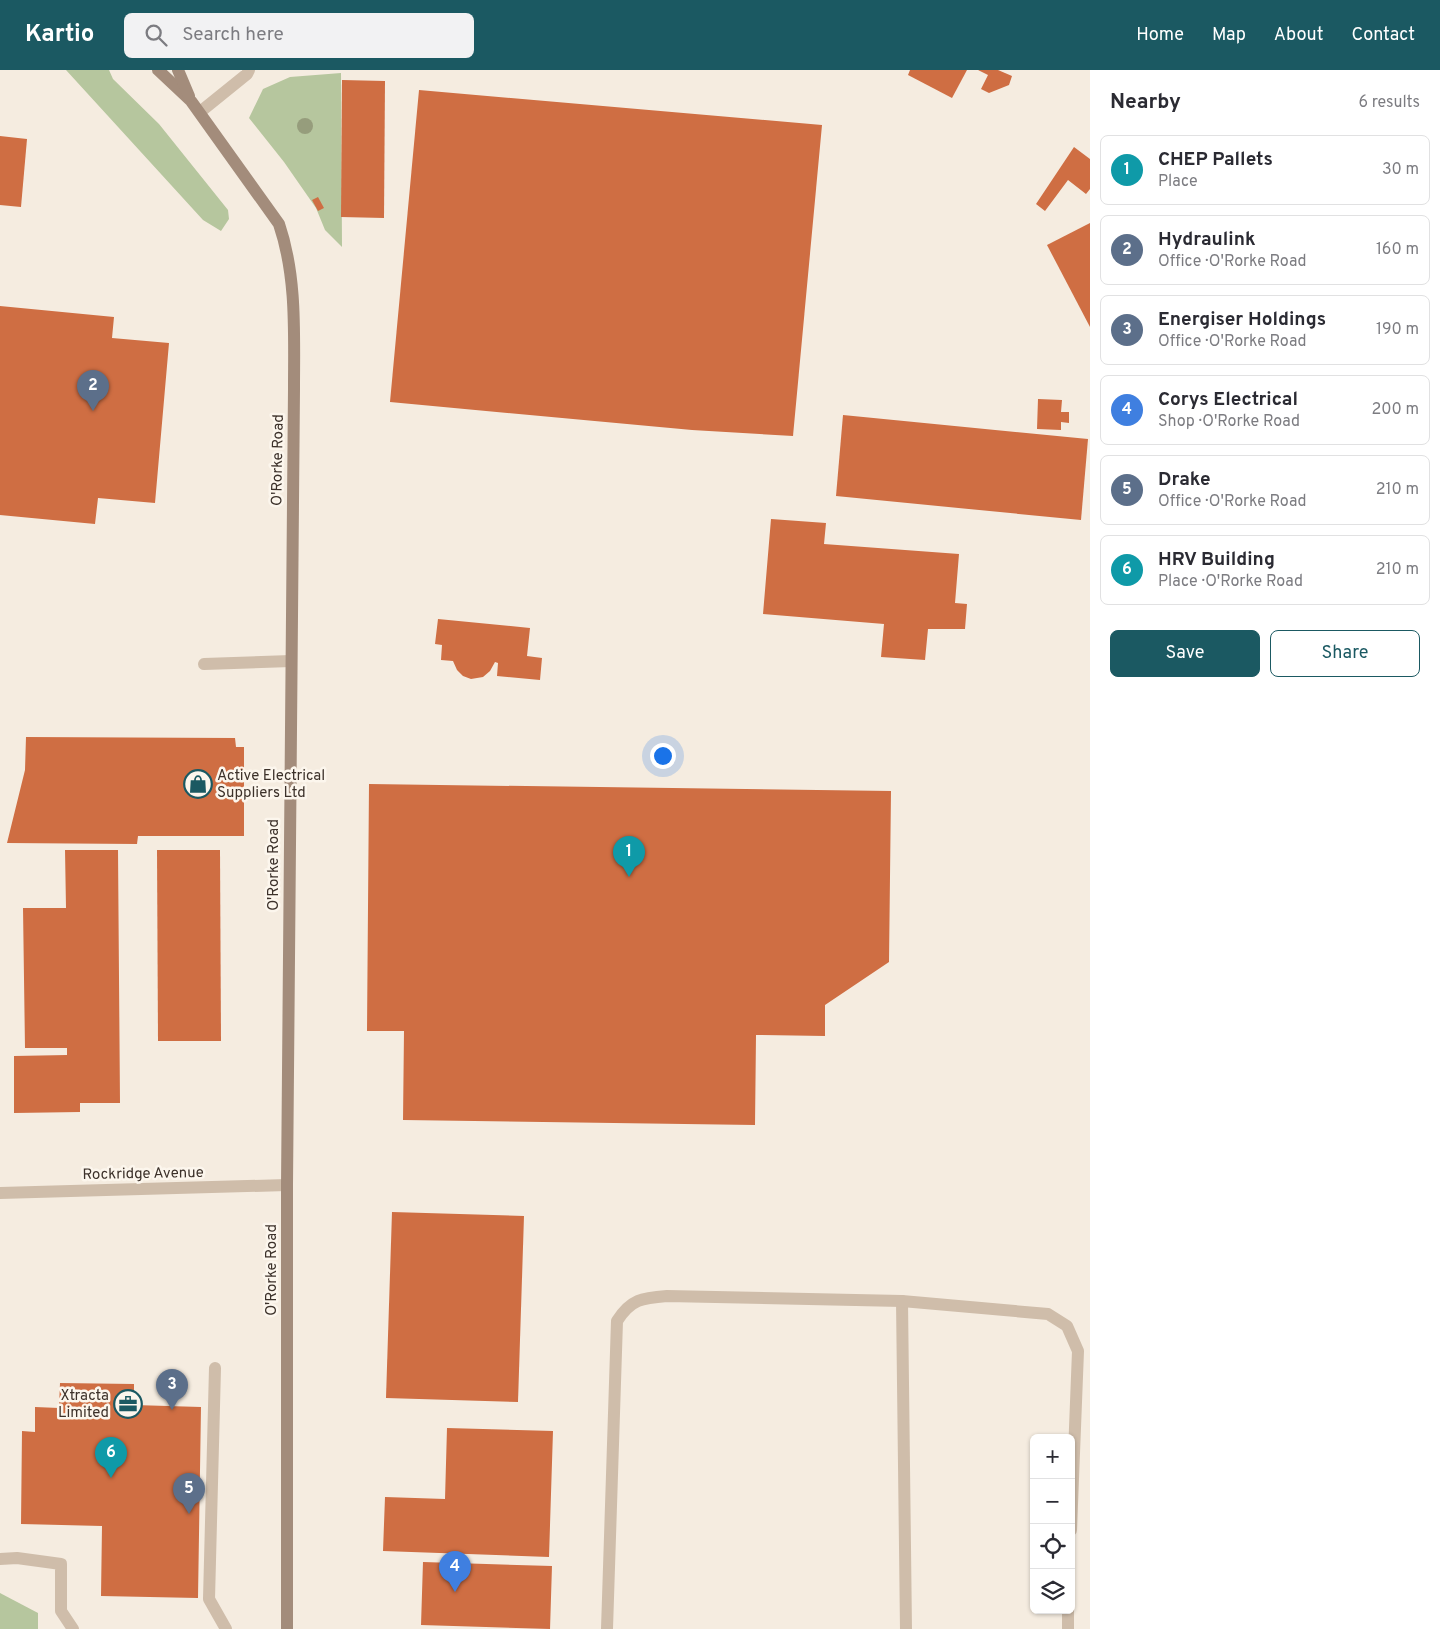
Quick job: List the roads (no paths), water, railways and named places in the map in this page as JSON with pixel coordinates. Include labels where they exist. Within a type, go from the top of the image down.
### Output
[{"type":"street","name":"O'Rorke Road","points":[[158,70],[200,112],[279,224],[288,253],[294,309],[287,1185],[288,1629]]},
{"type":"street","name":"O'Rorke Road","points":[[178,70],[191,101]]},
{"type":"street","points":[[200,112],[248,74],[249,70]]},
{"type":"street","points":[[204,664],[291,661]]},
{"type":"street","name":"Rockridge Avenue","points":[[0,1193],[287,1185]]},
{"type":"street","points":[[607,1629],[617,1321],[625,1308],[641,1298],[667,1296],[902,1301],[1048,1314],[1067,1326],[1078,1351],[1071,1524]]},
{"type":"street","points":[[902,1301],[906,1629]]},
{"type":"street","points":[[215,1368],[209,1599],[226,1629]]},
{"type":"street","points":[[0,1559],[17,1558],[61,1564],[60,1611],[73,1629]]},
{"type":"street","points":[[1068,1614],[1068,1629]]},
{"type":"place","name":"Hydraulink","points":[[93,411]]},
{"type":"place","name":"Active Electrical Suppliers Ltd","points":[[198,784]]},
{"type":"place","name":"CHEP Pallets","points":[[629,877]]},
{"type":"place","name":"Xtracta Limited","points":[[128,1404]]},
{"type":"place","name":"Energiser Holdings","points":[[172,1410]]},
{"type":"place","name":"HRV Building","points":[[111,1478]]},
{"type":"place","name":"Drake","points":[[189,1514]]},
{"type":"place","name":"Corys Electrical","points":[[455,1592]]}]
